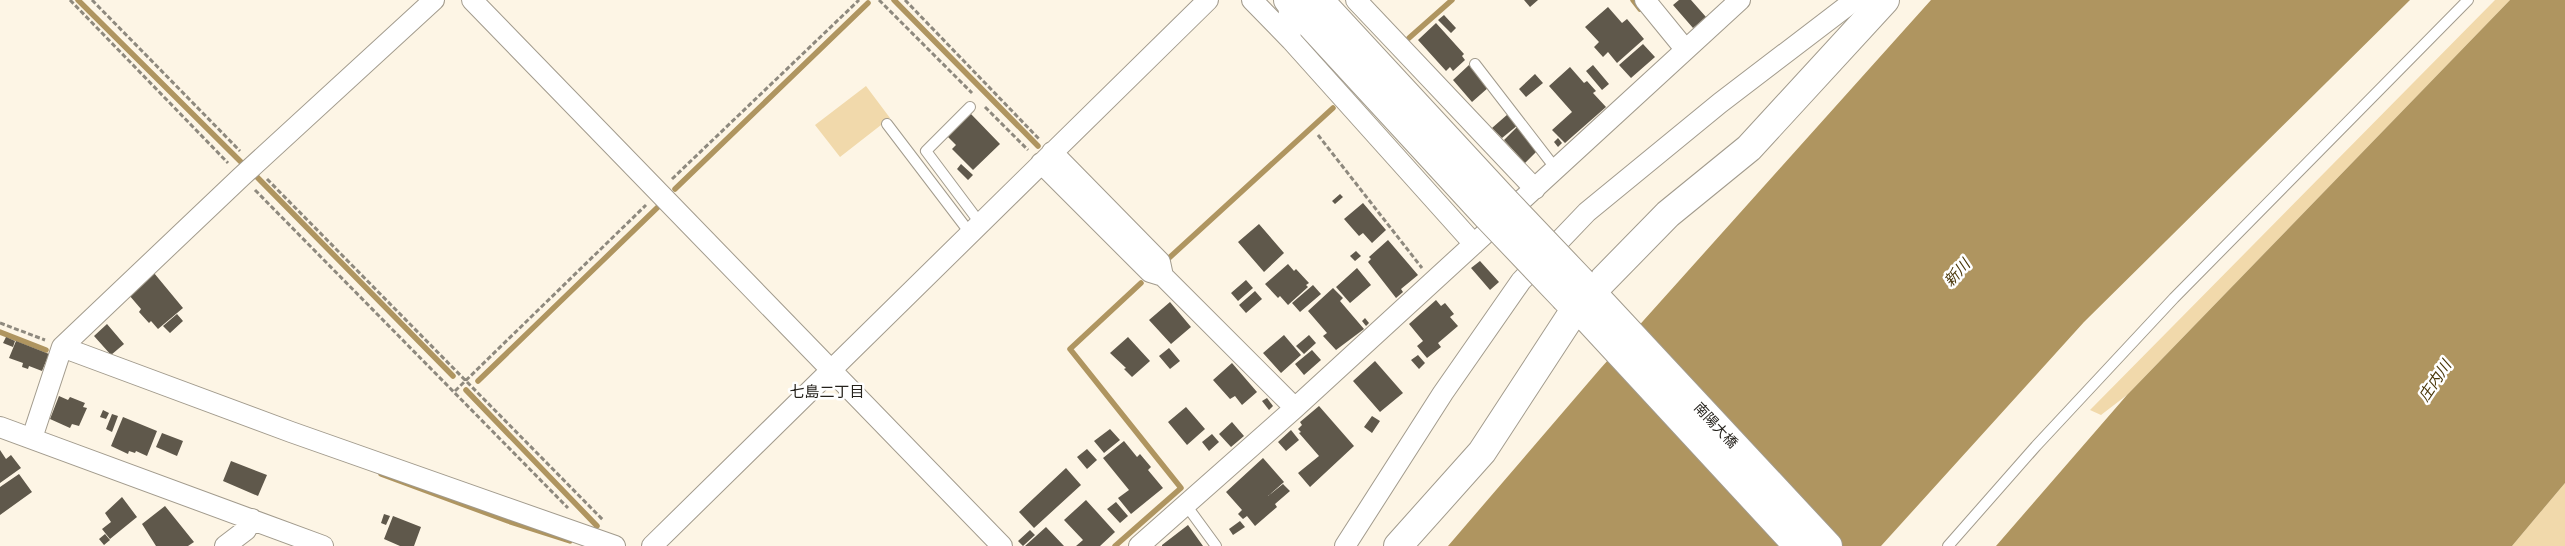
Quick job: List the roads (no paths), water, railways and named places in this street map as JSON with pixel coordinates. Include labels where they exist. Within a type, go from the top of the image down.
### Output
[{"type":"street","points":[[32,438],[62,347],[247,171],[434,0]]},
{"type":"street","points":[[472,0],[1002,546]]},
{"type":"street","points":[[652,546],[1208,0]]},
{"type":"street","points":[[1252,0],[1291,40],[1474,244]]},
{"type":"street","points":[[1288,0],[1291,40]]},
{"type":"street","points":[[1288,0],[1585,301]]},
{"type":"street","points":[[1319,0],[1495,208]]},
{"type":"street","points":[[1356,0],[1535,189]]},
{"type":"street","points":[[1645,0],[1685,49]]},
{"type":"street","points":[[1140,546],[1535,189],[1740,0]]},
{"type":"street","points":[[1345,546],[1443,393],[1521,281],[1580,218],[1728,97],[1851,3],[1858,0]]},
{"type":"street","points":[[1398,546],[1482,452],[1585,301],[1668,214],[1749,148],[1885,0]]},
{"type":"street","points":[[1047,158],[1160,262],[1164,276],[1294,408]]},
{"type":"street","name":"南陽大橋","points":[[1585,301],[1798,546]]},
{"type":"street","name":"南陽大橋","points":[[1585,301],[1828,546]]},
{"type":"street","points":[[62,347],[291,432],[615,546]]},
{"type":"street","points":[[0,427],[252,518],[323,546]]},
{"type":"street","points":[[235,543],[246,530],[252,518]]},
{"type":"lane","points":[[1948,546],[2036,446],[2174,298],[2468,0]]},
{"type":"lane","points":[[1475,64],[1556,169]]},
{"type":"lane","points":[[970,108],[926,151],[976,228]]},
{"type":"lane","points":[[887,124],[976,228]]},
{"type":"lane","points":[[1186,505],[1216,546]]},
{"type":"water","name":"新川","points":[[1931,0],[2410,0],[2084,322],[1881,546],[1448,546],[1600,369]]},
{"type":"water","name":"庄内川","points":[[2510,0],[2565,0],[2565,483],[2512,546],[1996,546],[2127,395]]},
{"type":"waterway","points":[[78,0],[241,162]]},
{"type":"waterway","points":[[894,0],[1038,146]]},
{"type":"waterway","points":[[1409,38],[1452,0]]},
{"type":"waterway","points":[[1633,0],[1640,9]]},
{"type":"waterway","points":[[675,189],[868,3]]},
{"type":"waterway","points":[[1169,258],[1333,108]]},
{"type":"waterway","points":[[257,177],[453,376]]},
{"type":"waterway","points":[[478,381],[659,206]]},
{"type":"waterway","points":[[1115,546],[1181,488],[1070,349],[1141,283]]},
{"type":"waterway","points":[[0,332],[46,350]]},
{"type":"waterway","points":[[466,390],[597,526]]},
{"type":"waterway","points":[[381,474],[508,521],[570,541]]},
{"type":"district","name":"七島二丁目","points":[[827,392]]}]
